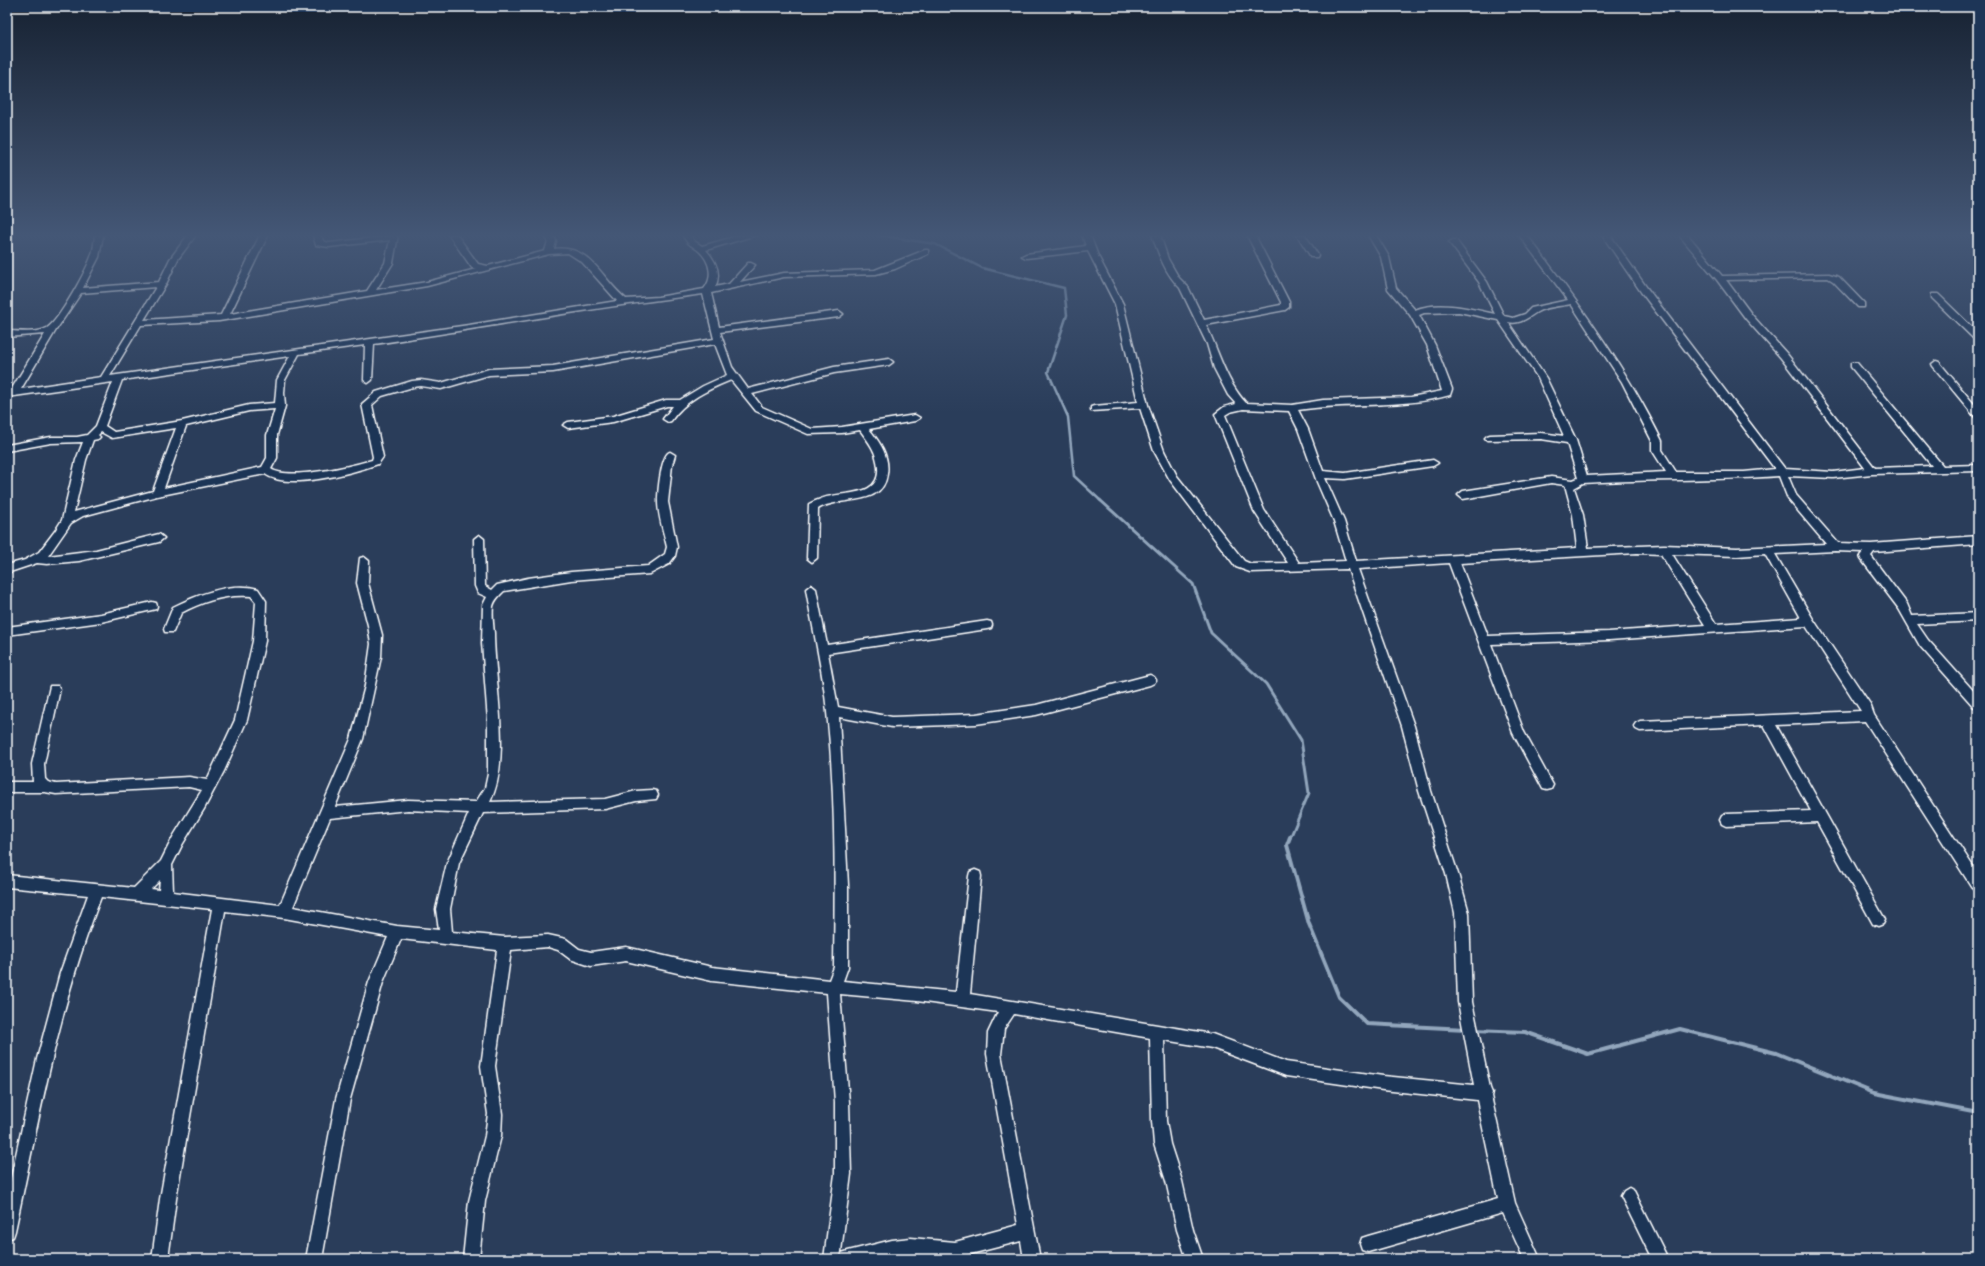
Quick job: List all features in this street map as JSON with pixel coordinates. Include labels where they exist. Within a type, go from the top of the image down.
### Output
[{"type":"street","points":[[10,394],[52,330],[63,318],[75,294]]},
{"type":"street","points":[[103,381],[156,294]]},
{"type":"street","points":[[224,317],[235,294]]},
{"type":"street","points":[[139,323],[224,317],[363,294]]},
{"type":"street","points":[[614,294],[624,302]]},
{"type":"street","points":[[10,394],[296,352],[328,349],[370,341],[469,328],[624,302],[688,294]]},
{"type":"street","points":[[707,294],[710,310],[719,341],[732,376],[739,381],[746,393],[759,409],[811,432],[862,428],[915,418]]},
{"type":"street","points":[[1114,294],[1119,304],[1143,406],[1159,451],[1173,478],[1240,564],[1250,568],[1352,566],[1583,551],[1664,549],[1737,552],[1835,547],[1871,548],[1978,540]]},
{"type":"street","points":[[1187,294],[1211,344],[1218,368],[1233,395],[1243,406]]},
{"type":"street","points":[[1201,323],[1285,307],[1285,302],[1281,294]]},
{"type":"street","points":[[1296,567],[1259,511],[1220,414],[1227,409],[1243,406],[1292,408],[1323,403],[1411,400],[1447,393],[1447,389],[1431,345],[1414,314],[1397,294]]},
{"type":"street","points":[[1489,294],[1502,320],[1542,378],[1571,440],[1583,480]]},
{"type":"street","points":[[1566,294],[1573,301],[1593,334],[1626,382],[1657,441],[1657,450],[1673,476]]},
{"type":"street","points":[[1647,294],[1782,472],[1792,497],[1835,547]]},
{"type":"street","points":[[1732,294],[1749,317],[1784,356],[1872,471]]},
{"type":"street","points":[[1850,294],[1861,305]]},
{"type":"street","points":[[1935,296],[1978,338]]},
{"type":"street","points":[[1414,314],[1423,310],[1451,309],[1502,320],[1514,321],[1520,320],[1534,310],[1573,301]]},
{"type":"street","points":[[716,330],[839,314]]},
{"type":"street","points":[[7,334],[32,333],[52,330]]},
{"type":"street","points":[[368,380],[370,341]]},
{"type":"street","points":[[67,520],[91,509],[157,493],[266,470],[275,476],[291,477],[361,467],[375,462],[378,457],[367,404],[379,394],[390,390],[421,383],[441,386],[489,372],[553,369],[719,341]]},
{"type":"street","points":[[266,470],[272,458],[272,435],[280,406],[279,393],[281,380],[296,352]]},
{"type":"street","points":[[746,393],[834,370],[889,362]]},
{"type":"street","points":[[1936,364],[1978,415]]},
{"type":"street","points":[[1854,365],[1940,469]]},
{"type":"street","points":[[668,419],[671,411],[681,403],[709,386],[732,376]]},
{"type":"street","points":[[7,569],[43,555],[59,534],[67,520],[81,460],[90,437],[100,427],[118,378]]},
{"type":"street","points":[[568,424],[613,419],[666,403],[681,403]]},
{"type":"street","points":[[7,448],[50,440],[77,440],[112,435],[182,424],[249,408],[280,406]]},
{"type":"street","points":[[1094,409],[1143,406]]},
{"type":"street","points":[[1292,408],[1303,429],[1319,474],[1339,521],[1352,566],[1408,726],[1425,791],[1462,913],[1465,1002],[1472,1039],[1485,1093],[1497,1162],[1507,1204],[1532,1259]]},
{"type":"street","points":[[157,493],[182,424]]},
{"type":"street","points":[[100,427],[112,435]]},
{"type":"street","points":[[812,558],[813,506],[817,503],[828,500],[870,492],[880,486],[884,476],[882,456],[879,449],[862,428]]},
{"type":"street","points":[[1490,438],[1541,436],[1571,440]]},
{"type":"street","points":[[446,937],[443,909],[453,863],[478,808],[486,798],[491,788],[494,774],[494,721],[488,643],[488,606],[493,595],[501,588],[535,581],[586,574],[650,570],[665,561],[670,556],[672,548],[663,502],[667,465],[670,455]]},
{"type":"street","points":[[1319,474],[1345,476],[1433,463]]},
{"type":"street","points":[[1463,495],[1551,480],[1572,483],[1583,480],[1673,476],[1744,475],[1782,472],[1833,475],[1872,471],[1978,468]]},
{"type":"street","points":[[1572,483],[1569,487],[1578,515],[1583,551]]},
{"type":"street","points":[[35,559],[43,561],[58,560],[160,538]]},
{"type":"street","points":[[479,539],[480,586],[482,590],[493,595]]},
{"type":"street","points":[[1871,548],[1865,556],[1903,607],[1909,620],[1924,643],[1978,704]]},
{"type":"street","points":[[1664,549],[1713,629]]},
{"type":"street","points":[[1768,551],[1809,622],[1866,707],[1868,716],[1978,885]]},
{"type":"street","points":[[1453,559],[1519,733],[1547,785]]},
{"type":"street","points":[[284,912],[357,739],[375,658],[377,636],[364,600],[361,577],[364,561]]},
{"type":"street","points":[[811,589],[833,711],[841,885],[841,967],[834,986],[833,1019],[842,1102],[843,1174],[832,1259]]},
{"type":"street","points":[[137,894],[166,866],[177,841],[210,786],[241,720],[259,641],[261,601],[254,592],[242,591],[202,599],[177,610],[169,629]]},
{"type":"street","points":[[7,631],[101,618],[152,606]]},
{"type":"street","points":[[1909,620],[1978,617]]},
{"type":"street","points":[[1485,640],[1609,636],[1809,622]]},
{"type":"street","points":[[822,650],[987,625]]},
{"type":"street","points":[[833,711],[892,722],[976,719],[1036,710],[1150,680]]},
{"type":"street","points":[[45,787],[39,781],[38,764],[54,689]]},
{"type":"street","points":[[1640,726],[1868,716]]},
{"type":"street","points":[[1767,720],[1878,920]]},
{"type":"street","points":[[7,788],[45,787],[56,789],[129,787],[189,782],[210,786]]},
{"type":"street","points":[[327,813],[408,804],[478,808],[605,804],[636,796],[652,795]]},
{"type":"street","points":[[1726,820],[1821,816]]},
{"type":"street","points":[[166,866],[166,897]]},
{"type":"street","points":[[962,1001],[975,876]]},
{"type":"street","points":[[7,881],[166,897],[219,905],[284,912],[398,932],[505,944],[548,941],[561,944],[576,954],[591,959],[626,954],[712,974],[774,982],[917,994],[1011,1007],[1212,1041],[1286,1069],[1383,1083],[1485,1093]]},
{"type":"street","points":[[7,1231],[63,982],[80,932],[97,890]]},
{"type":"street","points":[[160,1259],[168,1199],[219,905]]},
{"type":"street","points":[[314,1259],[343,1099],[376,982],[398,932]]},
{"type":"street","points":[[471,1259],[477,1201],[493,1136],[495,1114],[488,1066],[505,944]]},
{"type":"street","points":[[1011,1007],[998,1023],[994,1037],[994,1054],[1032,1259]]},
{"type":"street","points":[[1157,1032],[1159,1121],[1162,1144],[1174,1181],[1185,1230],[1195,1259]]},
{"type":"street","points":[[1629,1196],[1660,1259]]},
{"type":"street","points":[[1368,1244],[1507,1204]]},
{"type":"street","points":[[848,1259],[892,1248],[911,1246],[955,1250],[1027,1230]]},
{"type":"waterway","points":[[1065,294],[1067,315],[1048,372],[1068,417],[1074,476],[1101,501]]},
{"type":"waterway","points":[[1100,500],[1193,584],[1211,633],[1266,684],[1301,740],[1309,793],[1290,838]]},
{"type":"waterway","points":[[1290,837],[1287,845],[1309,924],[1339,997],[1367,1024],[1466,1029]]},
{"type":"waterway","points":[[1474,1030],[1525,1032],[1588,1054],[1680,1029],[1776,1053],[1874,1093],[1978,1113]]}]
